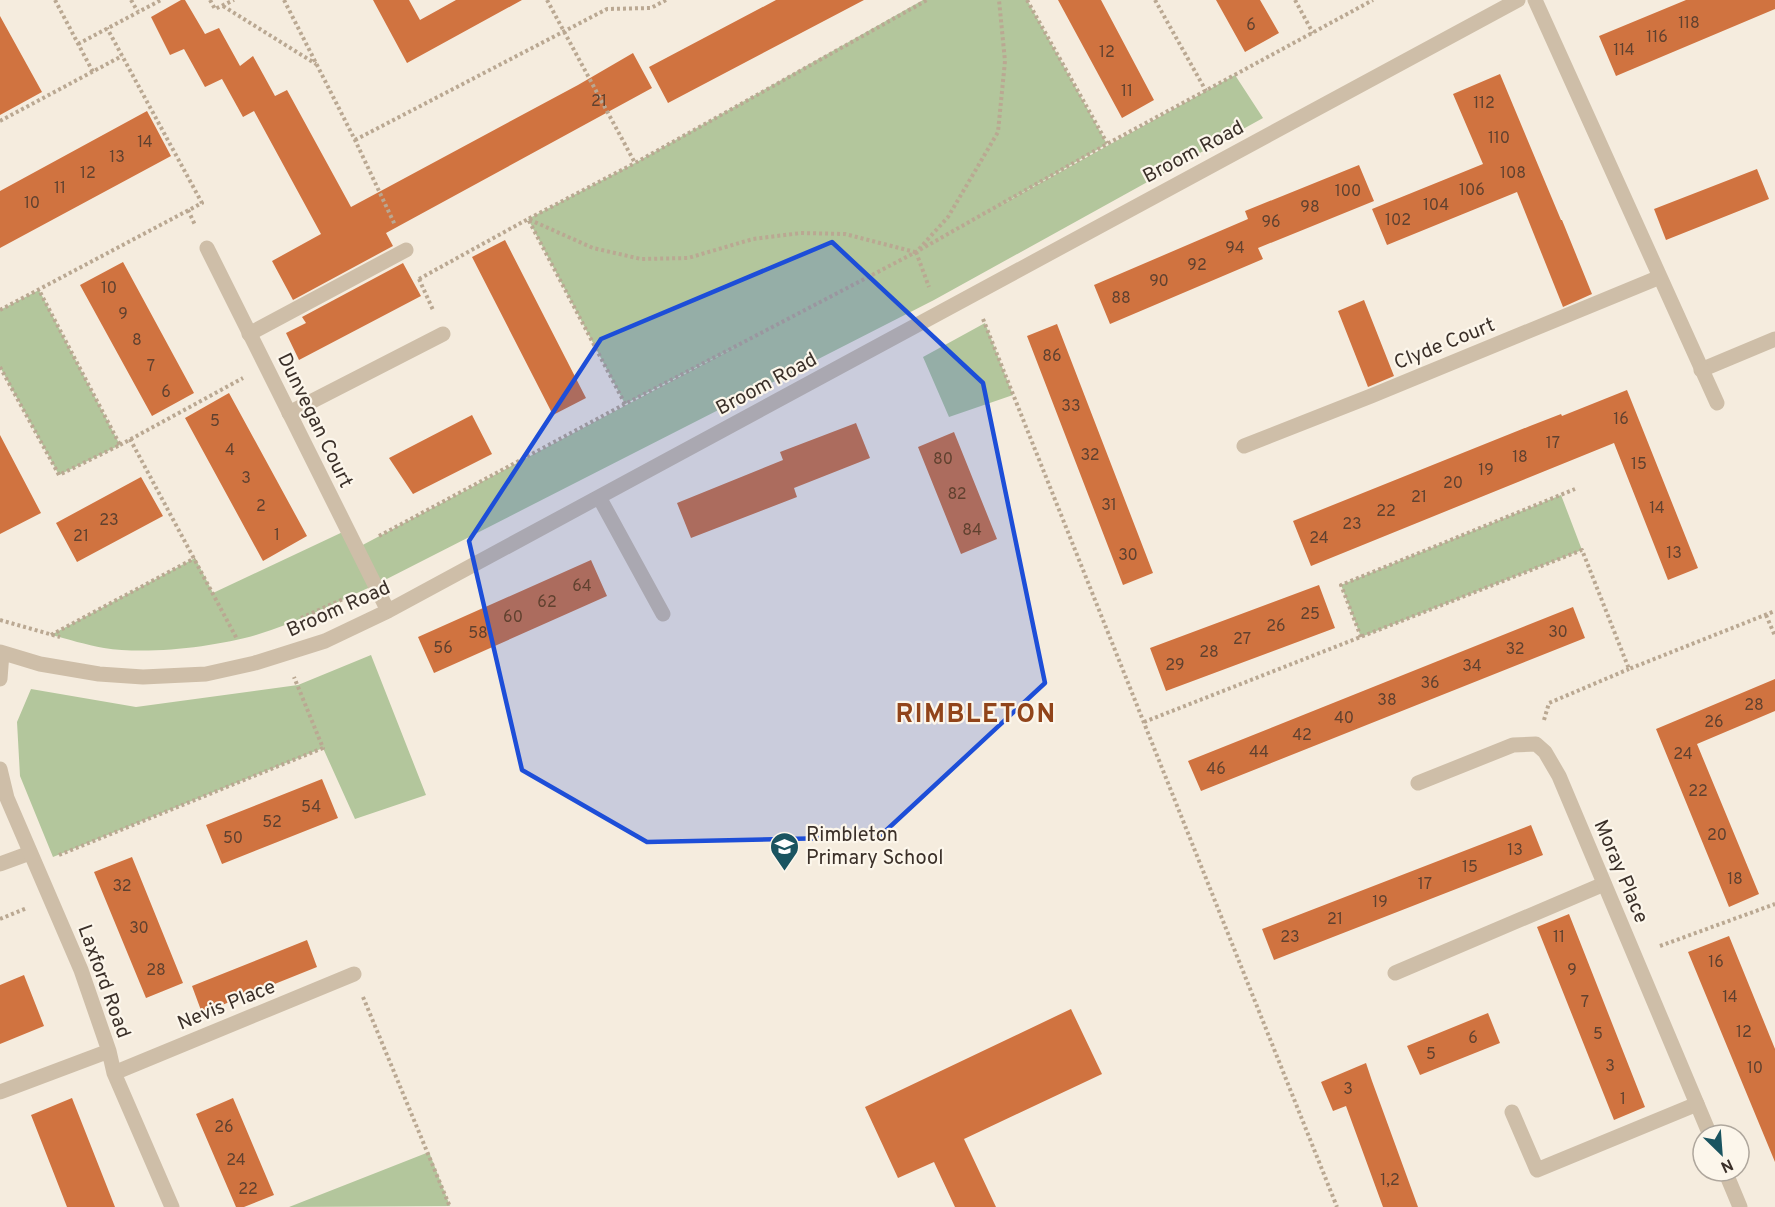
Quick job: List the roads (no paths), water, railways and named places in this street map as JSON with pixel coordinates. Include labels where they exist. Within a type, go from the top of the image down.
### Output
[{"type":"street","name":"Broom Road","points":[[1,652],[40,664],[99,674],[143,677],[206,674],[255,663],[325,641],[388,611],[1518,0]]},
{"type":"street","points":[[1535,0],[1717,402]]},
{"type":"street","name":"Dunvegan Court","points":[[207,248],[388,611]]},
{"type":"street","points":[[249,334],[406,250]]},
{"type":"street","name":"Clyde Court","points":[[1244,446],[1660,277]]},
{"type":"street","points":[[289,413],[443,334]]},
{"type":"street","points":[[1701,370],[1775,339]]},
{"type":"street","points":[[599,497],[663,614]]},
{"type":"street","points":[[0,679],[1,652]]},
{"type":"street","name":"Moray Place","points":[[1418,783],[1513,745],[1536,744],[1545,752],[1559,776],[1705,1123]]},
{"type":"street","name":"Laxford Road","points":[[0,769],[7,798],[81,970],[109,1051],[114,1073],[172,1207]]},
{"type":"street","points":[[0,864],[32,859]]},
{"type":"street","points":[[1395,973],[1604,884]]},
{"type":"street","name":"Nevis Place","points":[[114,1073],[354,974]]},
{"type":"street","points":[[0,1092],[109,1051]]},
{"type":"street","points":[[1512,1112],[1537,1170],[1697,1104]]},
{"type":"street","points":[[1730,1183],[1740,1207]]},
{"type":"place","name":"Rimbleton Primary School","points":[[785,872]]},
{"type":"district","name":"RIMBLETON","points":[[976,713]]}]
